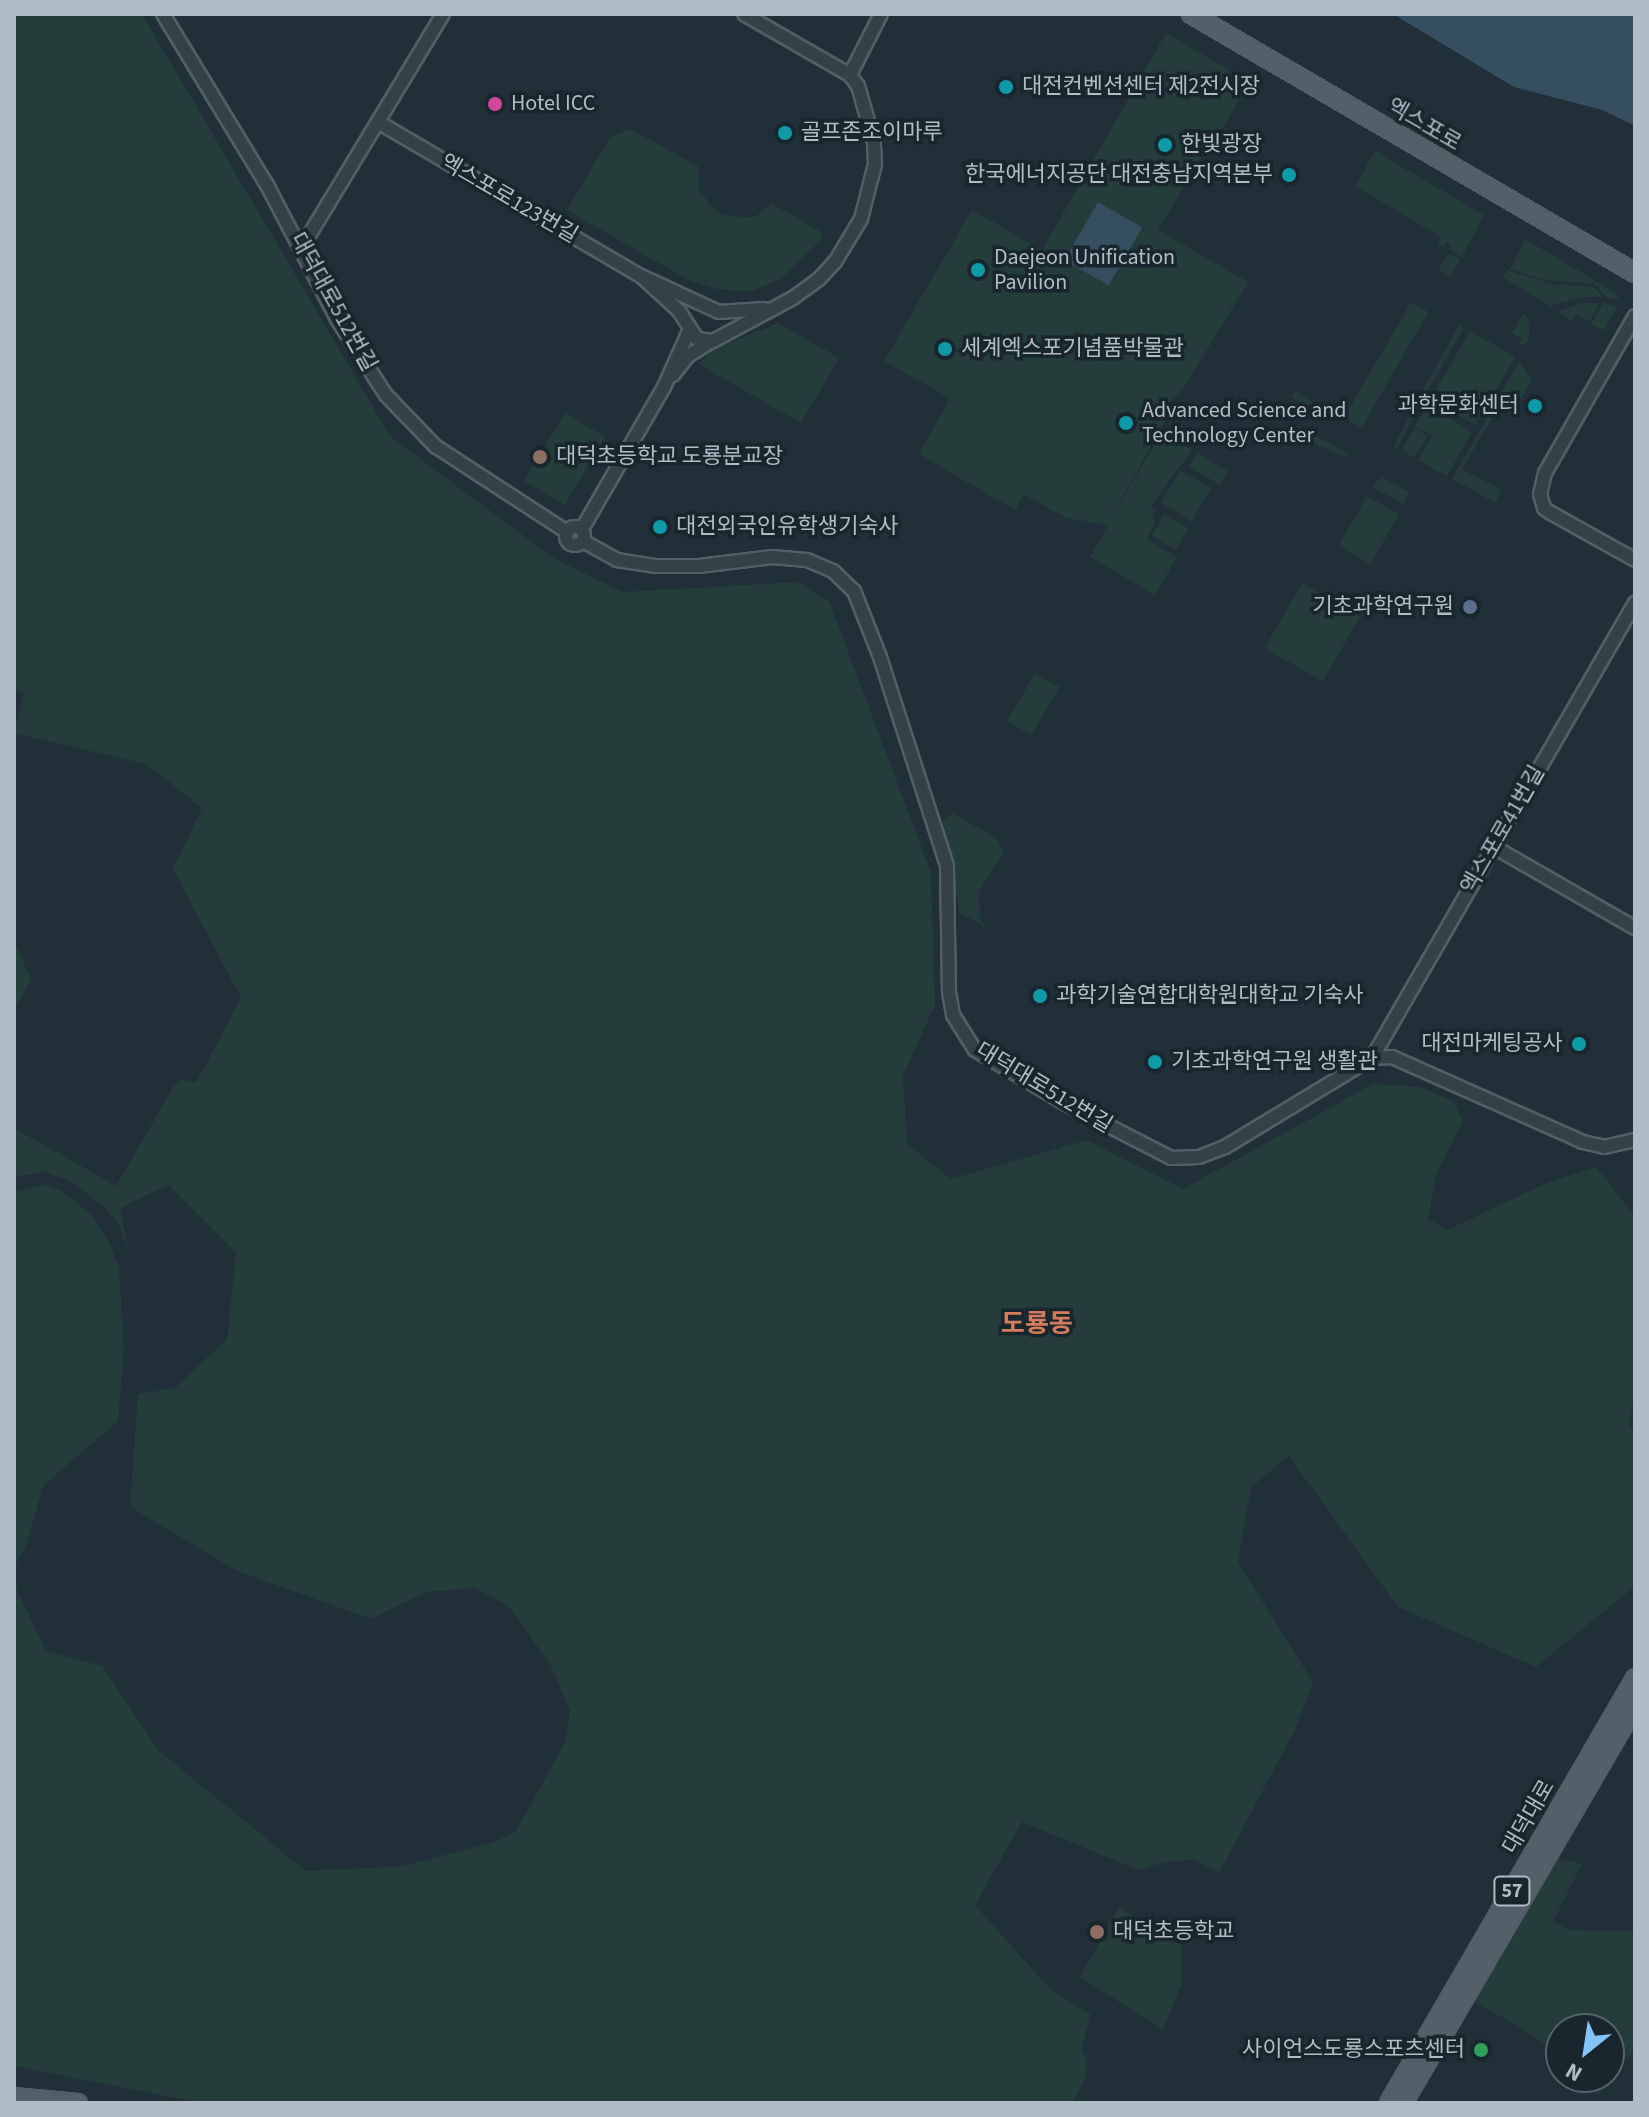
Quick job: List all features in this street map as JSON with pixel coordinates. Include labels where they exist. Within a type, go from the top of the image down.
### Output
[{"type":"main road","name":"엑스포로","points":[[1191,14],[1635,273]]},
{"type":"main road","name":"대덕대로","points":[[1389,2103],[1635,1678]]},
{"type":"main road","name":"대덕대로","points":[[1403,2103],[1635,1706]]},
{"type":"main road","points":[[14,2097],[78,2103]]},
{"type":"street","name":"대덕대로512번길","points":[[163,14],[302,247],[337,319],[386,395],[435,446],[567,532],[573,527],[617,560],[655,566],[699,566],[772,557],[807,560],[833,571],[854,591],[880,657],[947,866],[949,992],[953,1015],[962,1034],[975,1050],[1100,1123],[1171,1158],[1199,1157],[1225,1147],[1372,1058]]},
{"type":"street","points":[[302,247],[443,14]]},
{"type":"street","points":[[664,387],[688,356],[793,298],[835,262],[861,219],[870,190],[874,142],[858,86],[850,75],[744,14]]},
{"type":"street","points":[[850,75],[881,14]]},
{"type":"street","name":"엑스포로123번길","points":[[378,122],[641,276]]},
{"type":"street","points":[[641,276],[714,310],[724,322],[716,339]]},
{"type":"street","points":[[641,276],[702,341],[716,339]]},
{"type":"street","points":[[582,535],[664,387],[694,313],[770,309]]},
{"type":"street","points":[[1635,316],[1545,473],[1540,494],[1544,508],[1551,513],[1635,560]]},
{"type":"street","name":"엑스포로41번길","points":[[1372,1058],[1635,603]]},
{"type":"street","points":[[1494,847],[1635,928]]},
{"type":"street","points":[[1372,1058],[1392,1057],[1583,1142],[1604,1147],[1635,1140]]},
{"type":"green space","points":[[14,14],[142,14],[390,436],[553,558],[623,592],[797,582],[829,601],[931,872],[935,1005],[903,1075],[907,1143],[950,1179],[1087,1140],[1183,1189],[1373,1084],[1421,1087],[1454,1102],[1463,1121],[1436,1175],[1428,1219],[1447,1230],[1549,1182],[1596,1167],[1635,1216],[1635,1393],[1629,1424],[1635,1433],[1635,1586],[1536,1667],[1398,1607],[1289,1456],[1251,1487],[1238,1562],[1313,1682],[1296,1728],[1219,1873],[1194,1860],[1165,1862],[1139,1870],[1022,1822],[975,1905],[1050,1989],[1091,2015],[1081,2049],[1087,2060],[1084,2081],[1072,2103],[202,2103],[14,2066],[14,1576],[18,1592],[46,1651],[102,1666],[158,1750],[306,1871],[404,1866],[494,1842],[516,1831],[566,1741],[570,1711],[551,1666],[510,1607],[474,1588],[426,1592],[371,1619],[237,1571],[130,1507],[138,1394],[175,1388],[227,1339],[236,1253],[168,1185],[120,1208],[128,1249],[119,1225],[106,1209],[74,1183],[45,1172],[14,1177],[14,1128],[116,1186],[174,1086],[182,1080],[196,1083],[241,998],[173,869],[202,808],[146,764],[14,733],[24,693],[14,690]]},
{"type":"green space","points":[[1166,33],[1249,82],[1208,154],[1204,153],[1158,230],[1248,282],[1182,391],[1174,396],[1166,410],[1165,421],[1110,519],[1162,432],[1192,450],[1151,506],[1156,510],[1152,518],[1156,522],[1146,539],[1177,557],[1155,595],[1090,557],[1108,525],[1067,518],[1024,495],[1015,510],[919,454],[950,398],[884,361],[972,210],[1042,250]]},
{"type":"green space","name":"골프존조이마루","points":[[630,129],[698,166],[699,189],[712,207],[722,214],[747,218],[758,215],[771,203],[821,232],[822,239],[782,278],[752,291],[716,289],[688,280],[567,210],[610,137]]},
{"type":"green space","points":[[1375,151],[1484,215],[1462,257],[1449,249],[1452,245],[1447,242],[1443,247],[1438,244],[1441,237],[1355,186]]},
{"type":"green space","points":[[1525,239],[1616,293],[1619,299],[1607,298],[1595,284],[1545,280],[1510,269]]},
{"type":"green space","points":[[1448,253],[1460,260],[1450,277],[1438,270]]},
{"type":"green space","points":[[1507,270],[1552,284],[1593,287],[1603,297],[1578,298],[1550,306],[1502,277]]},
{"type":"green space","points":[[1411,302],[1428,312],[1361,428],[1344,418]]},
{"type":"green space","points":[[1583,303],[1600,303],[1589,322],[1576,315],[1572,321],[1557,312]]},
{"type":"green space","points":[[1603,303],[1617,307],[1604,331],[1591,324]]},
{"type":"green space","points":[[1523,313],[1528,318],[1530,333],[1525,345],[1519,344],[1522,339],[1512,333]]},
{"type":"green space","points":[[778,323],[839,358],[801,423],[698,364],[713,350]]},
{"type":"green space","points":[[1459,325],[1464,328],[1424,397],[1420,395]]},
{"type":"green space","points":[[1470,331],[1515,357],[1476,425],[1430,399]]},
{"type":"green space","points":[[1519,362],[1532,380],[1516,407],[1494,406]]},
{"type":"green space","points":[[1295,391],[1333,417],[1331,421],[1291,397]]},
{"type":"green space","points":[[1417,401],[1421,403],[1397,448],[1394,446]]},
{"type":"green space","points":[[1427,406],[1472,432],[1447,476],[1418,460],[1432,436],[1415,426]]},
{"type":"green space","points":[[1491,411],[1505,412],[1493,417],[1462,469],[1502,490],[1495,503],[1452,479]]},
{"type":"green space","points":[[565,413],[605,437],[565,505],[524,481]]},
{"type":"green space","points":[[1298,425],[1348,454],[1347,457],[1292,436]]},
{"type":"green space","points":[[1415,428],[1428,436],[1414,458],[1401,450]]},
{"type":"green space","points":[[1197,453],[1228,471],[1220,485],[1189,467]]},
{"type":"green space","points":[[1180,470],[1211,488],[1192,521],[1161,503]]},
{"type":"green space","points":[[1381,477],[1409,492],[1404,505],[1372,487]]},
{"type":"green space","points":[[1367,496],[1399,514],[1370,565],[1341,547],[1340,543]]},
{"type":"green space","points":[[1164,514],[1188,528],[1176,550],[1152,536]]},
{"type":"green space","points":[[1302,583],[1360,616],[1323,681],[1264,648]]},
{"type":"green space","points":[[1035,673],[1059,687],[1031,735],[1007,721]]},
{"type":"green space","points":[[953,813],[997,839],[1004,851],[979,892],[980,917],[987,929],[959,912],[953,866],[941,822]]},
{"type":"green space","points":[[14,940],[31,980],[14,1010]]},
{"type":"green space","points":[[44,1185],[61,1190],[93,1216],[110,1244],[119,1268],[124,1350],[118,1421],[43,1486],[27,1543],[14,1568],[14,1192]]},
{"type":"green space","points":[[1555,1858],[1582,1864],[1553,1922],[1570,1930],[1635,1931],[1635,2056],[1625,2058],[1625,2013],[1545,2013],[1545,2045],[1476,2003],[1474,1993]]},
{"type":"green space","points":[[1119,1907],[1182,1946],[1182,1983],[1163,2030],[1080,1977]]},
{"type":"water","points":[[1393,14],[1635,14],[1635,126],[1602,110],[1514,87]]},
{"type":"water","points":[[1098,202],[1142,228],[1109,286],[1064,260]]},
{"type":"place","name":"대전컨벤션센터 제2전시장","points":[[1006,87]]},
{"type":"place","name":"Hotel ICC","points":[[495,104]]},
{"type":"place","name":"골프존조이마루","points":[[785,133]]},
{"type":"place","name":"한빛광장","points":[[1165,145]]},
{"type":"place","name":"한국에너지공단 대전충남지역본부","points":[[1289,175]]},
{"type":"place","name":"Daejeon Unification Pavilion","points":[[978,270]]},
{"type":"place","name":"세계엑스포기념품박물관","points":[[945,349]]},
{"type":"place","name":"과학문화센터","points":[[1535,406]]},
{"type":"place","name":"Advanced Science and Technology Center","points":[[1126,423]]},
{"type":"place","name":"대덕초등학교 도룡분교장","points":[[540,457]]},
{"type":"place","name":"대전외국인유학생기숙사","points":[[660,527]]},
{"type":"place","name":"기초과학연구원","points":[[1470,607]]},
{"type":"place","name":"과학기술연합대학원대학교 기숙사","points":[[1040,996]]},
{"type":"place","name":"대전마케팅공사","points":[[1579,1044]]},
{"type":"place","name":"기초과학연구원 생활관","points":[[1155,1062]]},
{"type":"place","name":"대덕초등학교","points":[[1097,1932]]},
{"type":"place","name":"사이언스도룡스포츠센터","points":[[1481,2050]]},
{"type":"district","name":"도룡동","points":[[1037,1324]]}]
